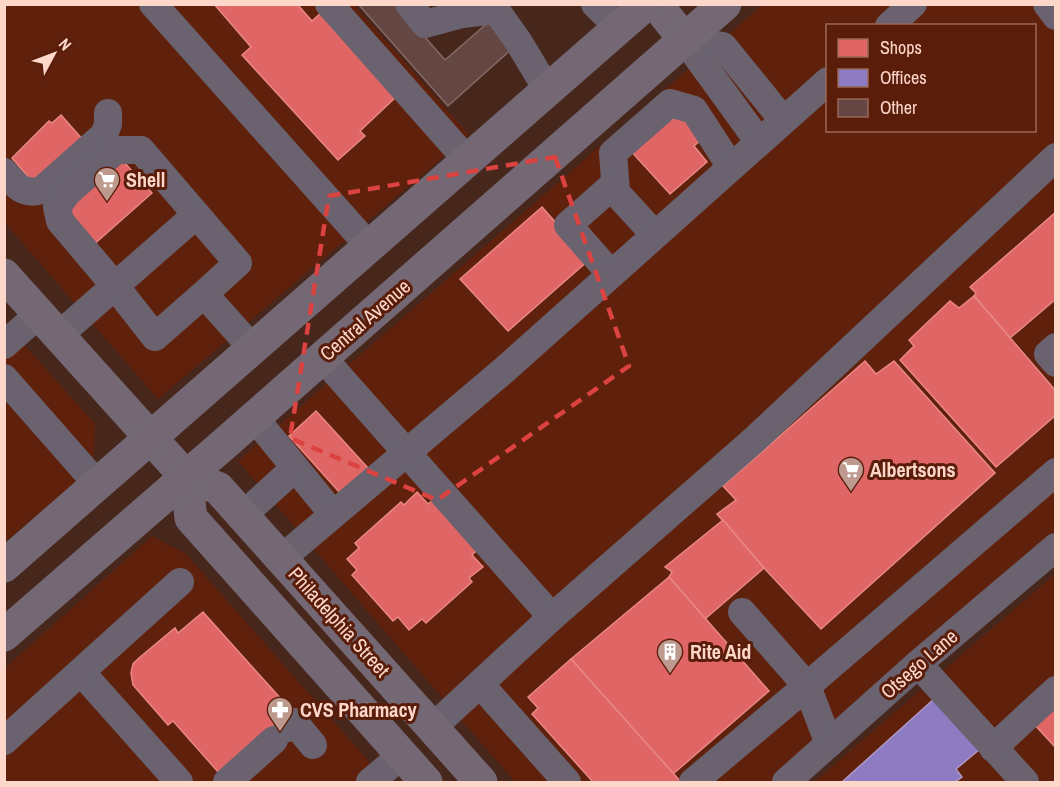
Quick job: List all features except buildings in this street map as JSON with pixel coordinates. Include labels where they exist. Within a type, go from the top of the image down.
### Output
[{"type":"main road","points":[[9,554],[98,485],[646,4]]},
{"type":"main road","points":[[656,4],[685,39]]},
{"type":"main road","name":"Central Avenue","points":[[4,635],[725,4]]},
{"type":"main road","name":"Philadelphia Street","points":[[4,275],[186,477],[218,488],[481,783]]},
{"type":"main road","name":"Philadelphia Street","points":[[186,477],[191,518],[426,783]]},
{"type":"main road","points":[[402,755],[409,751],[421,751],[432,757],[455,783]]},
{"type":"street","points":[[153,4],[370,247]]},
{"type":"street","points":[[329,4],[468,161]]},
{"type":"street","points":[[409,4],[425,24],[462,14],[496,10],[548,91]]},
{"type":"street","points":[[595,4],[619,28]]},
{"type":"street","points":[[891,24],[913,4]]},
{"type":"street","points":[[1047,4],[1056,16]]},
{"type":"street","points":[[685,39],[723,46],[783,120]]},
{"type":"street","points":[[685,39],[759,142]]},
{"type":"street","points":[[282,558],[502,371],[826,83]]},
{"type":"street","points":[[616,192],[614,153],[670,103],[694,110],[731,166]]},
{"type":"street","points":[[4,172],[18,188],[33,193],[42,190],[104,135],[108,124],[108,113]]},
{"type":"street","points":[[116,150],[141,150],[196,215],[238,263],[155,337],[60,221],[57,207],[67,193],[116,150]]},
{"type":"street","points":[[432,728],[552,617],[754,440],[1056,157]]},
{"type":"street","points":[[611,274],[568,225],[611,187],[655,235]]},
{"type":"street","points":[[4,345],[49,324],[115,286],[196,215]]},
{"type":"street","points":[[204,294],[253,349]]},
{"type":"street","points":[[1056,347],[1048,354],[1056,363]]},
{"type":"street","points":[[322,357],[552,617]]},
{"type":"street","points":[[4,378],[98,485]]},
{"type":"street","points":[[254,417],[333,514]]},
{"type":"street","points":[[243,515],[295,468]]},
{"type":"street","points":[[693,783],[1056,472]]},
{"type":"street","name":"Otsego Lane","points":[[786,783],[918,664],[1056,547]]},
{"type":"street","points":[[4,741],[180,582]]},
{"type":"street","points":[[742,612],[807,686],[829,744]]},
{"type":"street","points":[[918,664],[1025,783]]},
{"type":"street","points":[[81,672],[179,783]]},
{"type":"street","points":[[480,684],[567,783]]},
{"type":"street","points":[[993,748],[1056,690]]},
{"type":"street","points":[[227,783],[294,722],[313,745]]},
{"type":"street","points":[[370,783],[402,755]]},
{"type":"highlighted area","points":[[555,157],[629,366],[437,500],[290,438],[329,196]]},
{"type":"shaded area","points":[[4,5],[354,5],[469,135],[158,399],[5,223]]},
{"type":"shaded area","points":[[762,5],[1055,5],[1055,540],[793,782],[515,782],[238,461]]},
{"type":"shaded area","points":[[4,322],[95,424],[93,467],[5,542]]},
{"type":"shaded area","points":[[152,536],[186,554],[387,782],[5,782],[4,669]]},
{"type":"shaded area","points":[[1055,574],[1055,782],[814,782]]},
{"type":"place","name":"Shell","points":[[107,203]]},
{"type":"place","name":"Albertsons","points":[[851,493]]},
{"type":"place","name":"Rite Aid","points":[[670,675]]},
{"type":"place","name":"CVS Pharmacy","points":[[280,733]]}]
